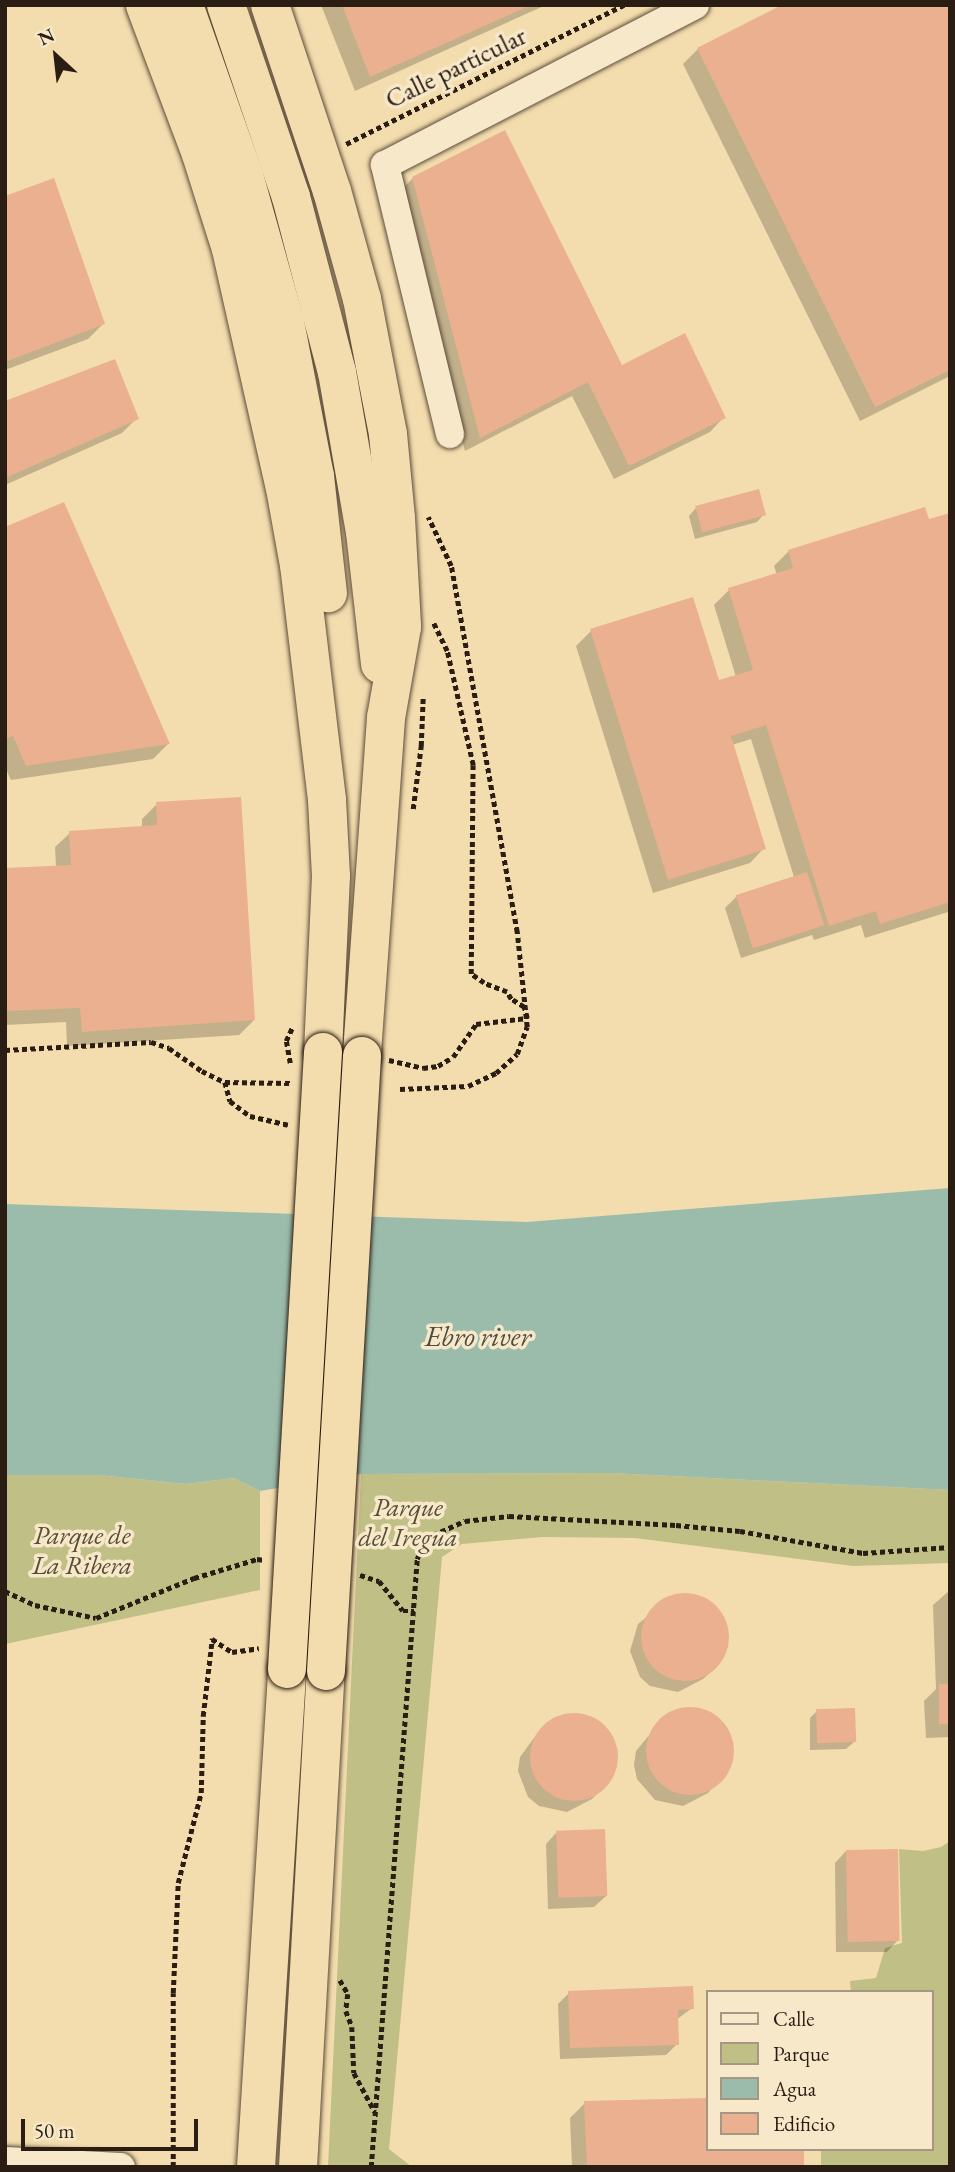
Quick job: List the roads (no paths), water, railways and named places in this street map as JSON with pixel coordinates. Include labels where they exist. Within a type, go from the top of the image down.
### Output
[{"type":"highway","points":[[184,5],[244,175],[289,342],[315,476],[333,655],[327,800]]},
{"type":"highway","points":[[226,5],[291,197],[327,331],[354,461],[386,718]]},
{"type":"highway","points":[[270,5],[332,191],[362,299],[384,408],[396,518],[402,627],[386,718],[371,1057],[326,1671],[298,2167]]},
{"type":"highway","points":[[145,6],[216,201],[231,249],[257,360],[299,565],[327,800],[331,876],[320,1132],[276,1658],[256,2167]]},
{"type":"street","points":[[450,434],[385,165],[695,5]]},
{"type":"street","points":[[5,2161],[121,2167]]},
{"type":"water","name":"Ebro river","points":[[950,1188],[950,1490],[611,1473],[361,1474],[260,1491],[234,1478],[186,1484],[98,1475],[5,1475],[5,1204],[527,1222]]},
{"type":"park label","name":"Parque del Iregua","points":[[408,1523]]},
{"type":"park label","name":"Parque de La Ribera","points":[[82,1551]]}]
